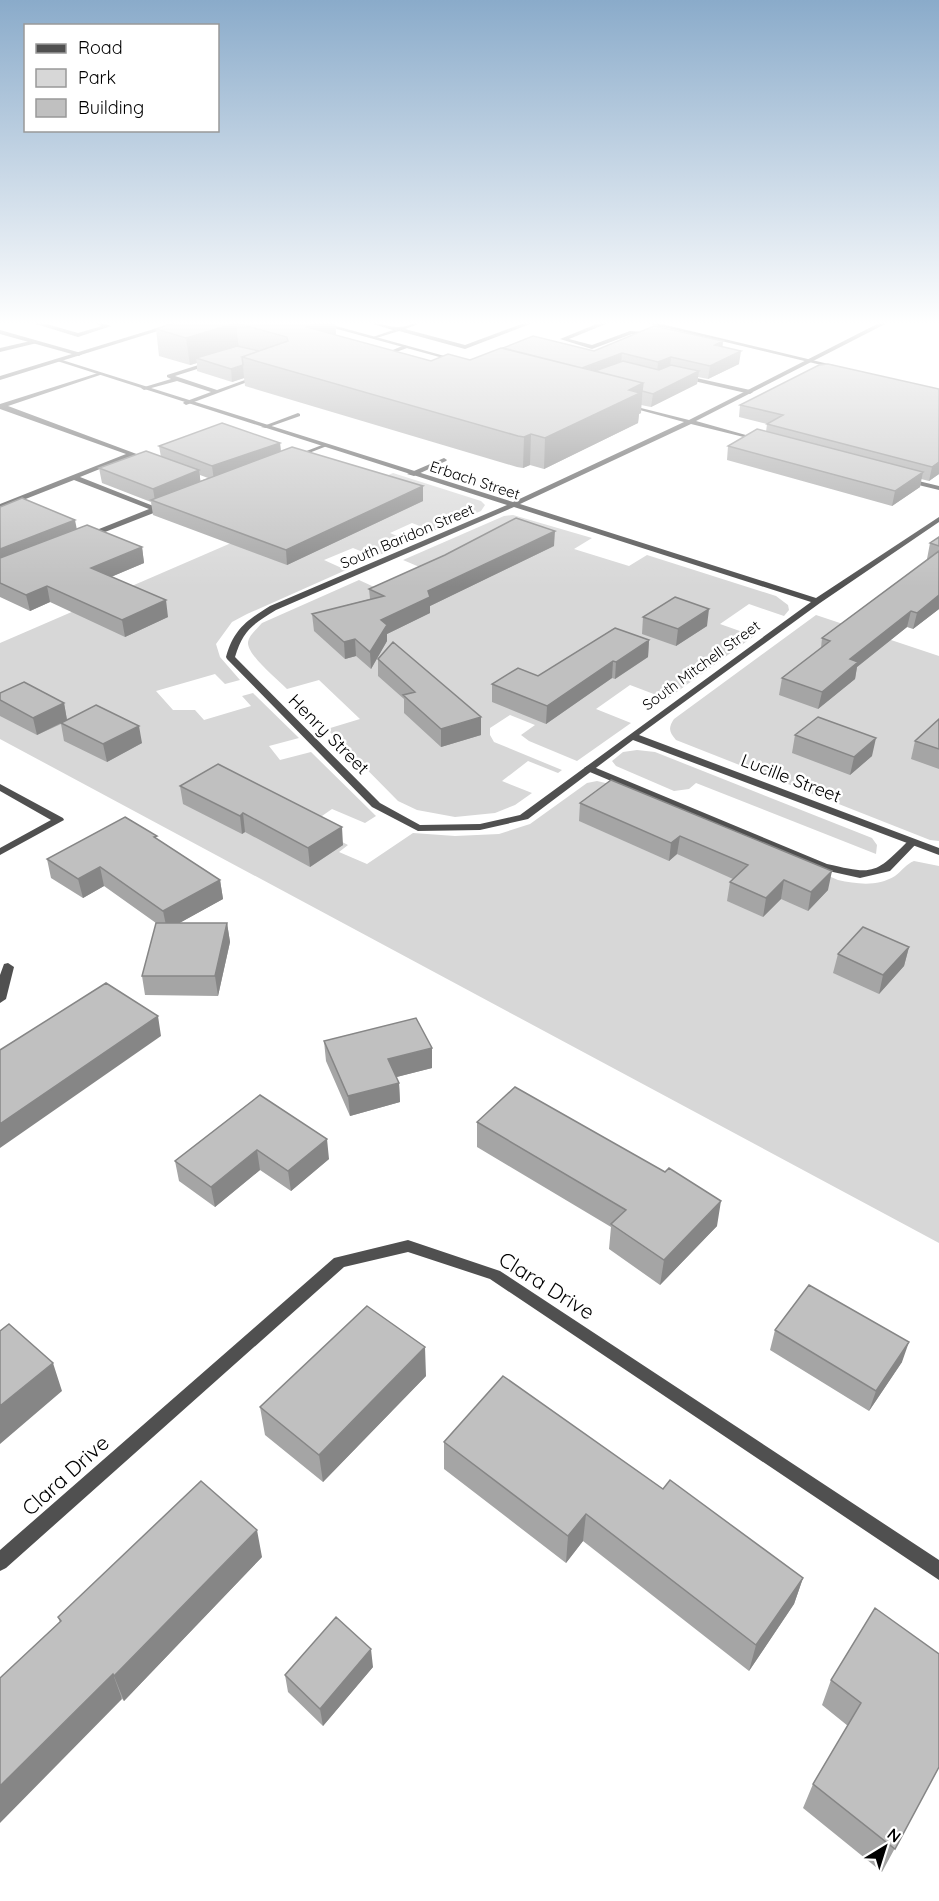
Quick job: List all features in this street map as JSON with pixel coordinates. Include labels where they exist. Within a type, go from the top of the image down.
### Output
[{"type":"street","points":[[11,410],[153,462]]},
{"type":"street","name":"Erbach Street","points":[[207,410],[817,602]]},
{"type":"street","points":[[642,410],[769,443]]},
{"type":"street","name":"South Baridon Street","points":[[273,608],[511,506],[715,410]]},
{"type":"street","points":[[264,428],[298,415]]},
{"type":"street","points":[[280,462],[324,446]]},
{"type":"street","points":[[0,507],[132,454]]},
{"type":"street","points":[[411,474],[444,460]]},
{"type":"street","points":[[894,476],[939,488]]},
{"type":"street","points":[[73,477],[155,509]]},
{"type":"street","points":[[77,541],[175,501]]},
{"type":"street","name":"South Mitchell Street","points":[[480,827],[524,817],[817,602],[939,519]]},
{"type":"street","name":"Henry Street","points":[[273,608],[251,621],[236,636],[230,657],[376,805],[418,828],[480,827]]},
{"type":"street","name":"Lucille Street","points":[[632,736],[939,852]]},
{"type":"street","points":[[589,768],[824,867],[860,875],[886,869],[913,842]]},
{"type":"street","points":[[0,787],[59,820],[0,852]]},
{"type":"street","points":[[0,999],[8,967]]},
{"type":"street","name":"Clara Drive","points":[[0,1562],[339,1262],[408,1246],[495,1275],[939,1571]]},
{"type":"green space","points":[[393,473],[481,501],[485,505],[481,511],[433,531],[412,523],[390,533],[409,541],[375,557],[353,548],[324,560],[346,570],[232,622],[216,644],[220,657],[240,680],[225,684],[215,674],[156,691],[173,710],[195,710],[204,720],[251,706],[242,696],[253,693],[299,738],[269,746],[280,760],[311,752],[376,816],[365,823],[332,809],[309,825],[348,845],[339,852],[367,864],[413,833],[455,836],[499,834],[530,824],[587,783],[597,781],[614,785],[838,880],[860,883],[881,882],[895,876],[914,861],[939,866],[939,1243],[0,739],[0,643]]},
{"type":"green space","points":[[513,515],[592,538],[574,549],[629,566],[647,555],[776,596],[788,605],[789,610],[784,616],[749,604],[720,624],[754,636],[667,699],[630,685],[596,709],[631,723],[577,761],[529,741],[521,735],[535,725],[510,715],[490,728],[490,735],[494,742],[562,770],[558,773],[528,761],[502,781],[532,793],[515,805],[495,813],[455,817],[417,810],[398,801],[327,729],[360,719],[319,680],[287,689],[257,660],[248,642],[262,623],[359,580],[385,592],[429,571],[403,560],[504,516]]},
{"type":"green space","points":[[816,615],[939,656],[939,841],[930,840],[676,740],[672,735],[670,727],[674,719]]},
{"type":"green space","points":[[637,750],[655,752],[872,838],[877,845],[876,854],[696,783],[689,789],[674,791],[616,766],[612,761],[623,752]]},
{"type":"building","points":[[426,410],[605,410],[545,438],[531,434],[524,437]]},
{"type":"building","points":[[760,410],[939,410],[939,462],[932,467],[767,424],[783,415]]},
{"type":"building","points":[[222,423],[280,443],[212,466],[159,446]]},
{"type":"building","points":[[757,429],[923,472],[895,491],[728,446]]},
{"type":"building","points":[[292,447],[423,486],[286,550],[151,500]]},
{"type":"building","points":[[146,451],[199,470],[153,489],[99,468]]},
{"type":"building","points":[[22,498],[75,520],[0,549],[0,507]]},
{"type":"building","points":[[516,518],[555,531],[428,591],[430,597],[381,620],[387,625],[370,652],[355,639],[344,642],[312,614],[384,596],[369,589],[445,555]]},
{"type":"building","points":[[87,525],[142,547],[91,568],[166,600],[122,620],[47,586],[26,595],[0,583],[0,558]]},
{"type":"building","points":[[939,537],[939,546],[930,543]]},
{"type":"building","points":[[939,551],[939,595],[917,613],[911,611],[850,659],[858,662],[822,692],[782,678],[830,641],[822,638]]},
{"type":"building","points":[[675,597],[709,609],[678,629],[643,617]]},
{"type":"building","points":[[615,628],[649,640],[616,662],[613,661],[547,706],[492,684],[518,668],[538,676]]},
{"type":"building","points":[[393,642],[481,717],[441,729],[403,695],[415,692],[378,659]]},
{"type":"building","points":[[24,682],[64,703],[33,718],[0,700],[0,693]]},
{"type":"building","points":[[96,705],[139,726],[103,744],[61,723]]},
{"type":"building","points":[[818,717],[876,738],[854,757],[795,735]]},
{"type":"building","points":[[939,719],[939,749],[915,741]]},
{"type":"building","points":[[218,764],[342,827],[308,848],[243,813],[240,816],[180,786]]},
{"type":"building","points":[[611,780],[832,871],[811,892],[784,880],[766,898],[730,882],[748,865],[680,836],[671,843],[580,803]]},
{"type":"building","points":[[125,817],[157,836],[154,837],[220,880],[163,911],[100,867],[78,879],[47,859]]},
{"type":"building","points":[[156,923],[227,923],[215,976],[142,976]]},
{"type":"building","points":[[863,927],[909,947],[883,975],[838,954]]},
{"type":"building","points":[[106,983],[158,1016],[0,1124],[0,1050]]},
{"type":"building","points":[[416,1018],[432,1048],[388,1059],[399,1083],[348,1096],[324,1041]]},
{"type":"building","points":[[515,1087],[665,1172],[669,1168],[721,1201],[664,1260],[611,1224],[626,1210],[477,1122]]},
{"type":"building","points":[[260,1095],[327,1139],[288,1171],[257,1150],[211,1187],[175,1161]]},
{"type":"building","points":[[809,1285],[909,1342],[876,1391],[775,1330]]},
{"type":"building","points":[[367,1306],[425,1347],[319,1455],[260,1407]]},
{"type":"building","points":[[9,1324],[53,1363],[0,1406],[0,1331]]},
{"type":"building","points":[[503,1376],[663,1489],[670,1480],[803,1578],[756,1645],[586,1514],[568,1536],[444,1442]]},
{"type":"building","points":[[201,1481],[257,1530],[114,1676],[113,1674],[0,1786],[0,1678],[61,1621],[58,1617]]},
{"type":"building","points":[[875,1608],[939,1654],[939,1767],[895,1849],[813,1784],[861,1703],[831,1680]]},
{"type":"building","points":[[336,1617],[371,1649],[320,1709],[285,1675]]}]
